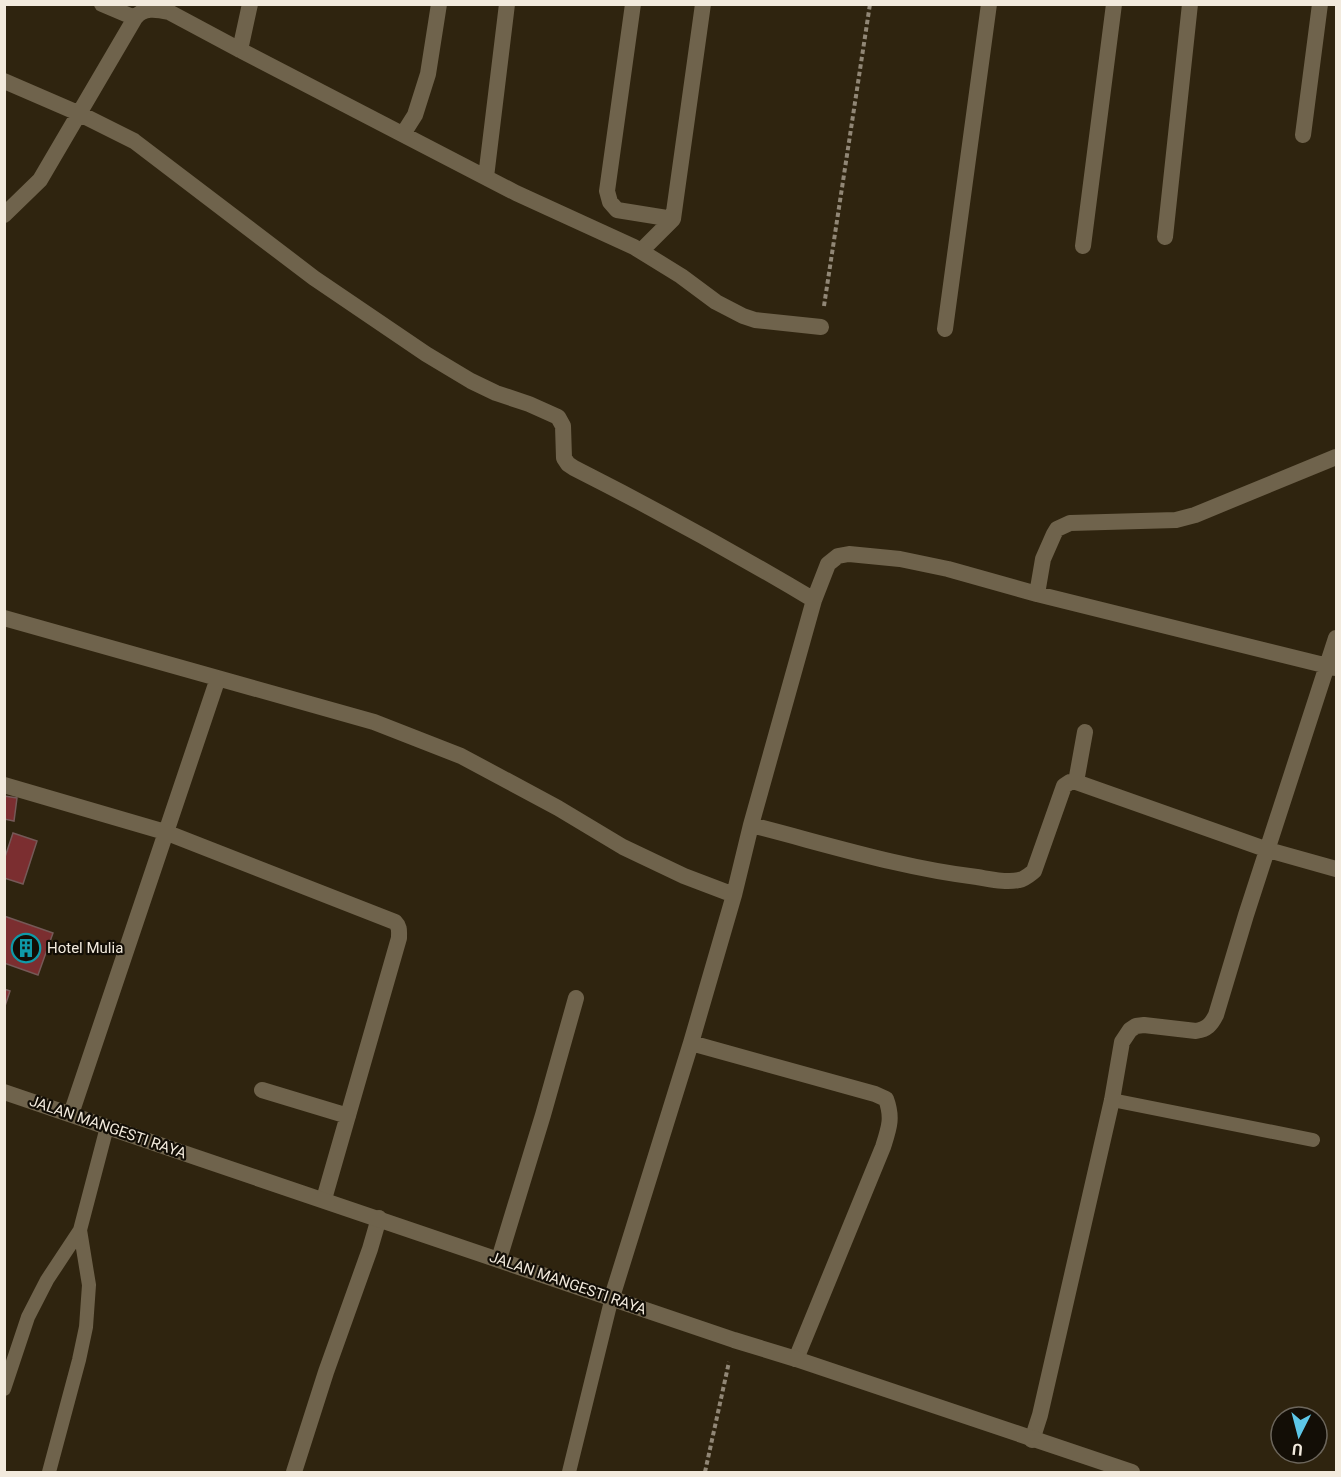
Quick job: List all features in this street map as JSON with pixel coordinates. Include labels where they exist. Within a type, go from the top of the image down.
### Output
[{"type":"street","points":[[102,4],[135,18]]},
{"type":"street","points":[[240,50],[250,4]]},
{"type":"street","points":[[403,134],[415,115],[428,74],[439,4]]},
{"type":"street","points":[[486,177],[507,4]]},
{"type":"street","points":[[633,4],[607,191],[610,202],[617,210],[674,219]]},
{"type":"street","points":[[641,251],[674,219],[703,4]]},
{"type":"street","points":[[945,329],[989,4]]},
{"type":"street","points":[[1083,246],[1114,4]]},
{"type":"street","points":[[1165,237],[1190,4]]},
{"type":"street","points":[[1303,135],[1320,4]]},
{"type":"street","points":[[4,215],[39,180],[138,13],[145,9],[162,10],[516,193],[634,247],[681,276],[716,302],[743,316],[755,320],[821,327]]},
{"type":"street","points":[[4,81],[78,113],[134,141],[314,278],[426,354],[496,393],[558,417],[563,426],[564,458],[568,464],[651,507],[814,600]]},
{"type":"street","points":[[1037,594],[1043,559],[1057,529],[1064,525],[1176,520],[1195,515],[1336,457]]},
{"type":"street","points":[[612,1298],[691,1043],[734,895],[751,825],[814,600],[828,564],[838,556],[849,554],[900,559],[1332,666]]},
{"type":"street","points":[[4,618],[374,722],[461,756],[549,803],[623,847],[684,876],[734,895]]},
{"type":"street","points":[[1032,1440],[1040,1415],[1112,1100],[1122,1042],[1130,1030],[1136,1026],[1196,1031],[1204,1030],[1211,1025],[1246,915],[1332,666],[1336,638]]},
{"type":"street","points":[[71,1114],[218,678]]},
{"type":"street","points":[[1076,783],[1085,732]]},
{"type":"street","points":[[751,825],[891,861],[960,875],[1009,881],[1019,880],[1034,871],[1064,786],[1070,782],[1268,850],[1336,869]]},
{"type":"street","points":[[4,785],[165,832],[398,925],[399,938],[324,1199]]},
{"type":"street","points":[[499,1259],[576,998]]},
{"type":"street","points":[[691,1043],[875,1094],[886,1099],[890,1110],[890,1123],[882,1147],[796,1359]]},
{"type":"street","points":[[262,1090],[348,1116]]},
{"type":"street","name":"JALAN MANGESTI RAYA","points":[[4,1092],[1132,1473]]},
{"type":"street","points":[[294,1473],[379,1218]]},
{"type":"lane","points":[[1112,1100],[1313,1140]]},
{"type":"lane","points":[[4,1389],[28,1317],[47,1280],[80,1230],[108,1127]]},
{"type":"lane","points":[[49,1473],[86,1327],[89,1285],[80,1230]]},
{"type":"lane","points":[[568,1473],[612,1298]]},
{"type":"path","points":[[821,327],[870,4]]},
{"type":"path","points":[[705,1473],[734,1340]]},
{"type":"building","points":[[4,796],[17,798],[14,821],[4,819]]},
{"type":"building","points":[[13,833],[37,841],[23,884],[4,878],[4,860]]},
{"type":"building","name":"Hotel Mulia","points":[[4,916],[53,933],[38,975],[4,963]]},
{"type":"building","points":[[4,989],[10,991],[4,1009]]},
{"type":"place","name":"Hotel Mulia","points":[[26,948]]}]
